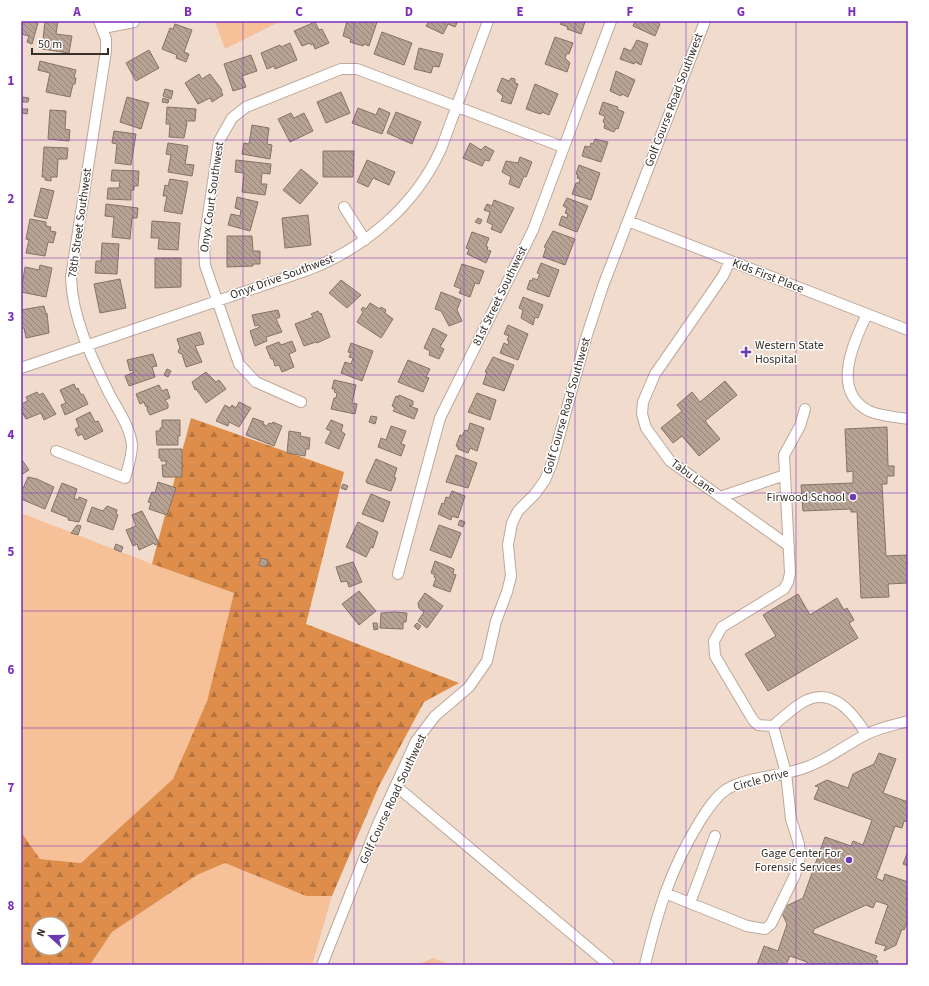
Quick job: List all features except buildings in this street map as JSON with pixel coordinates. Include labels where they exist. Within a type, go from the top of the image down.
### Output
[{"type":"street","name":"Onyx Drive Southwest","points":[[21,368],[323,264],[365,240],[387,222],[421,185],[438,156],[488,21]]},
{"type":"street","name":"81st Street Southwest","points":[[398,574],[440,418],[533,230],[562,147],[611,21]]},
{"type":"street","name":"Golf Course Road Southwest","points":[[322,965],[377,826],[416,741],[443,708],[469,687],[487,661],[496,621],[507,592],[511,576],[508,545],[512,522],[518,511],[542,485],[552,463],[586,338],[628,221],[705,21]]},
{"type":"street","points":[[101,24],[134,22]]},
{"type":"street","name":"78th Street Southwest","points":[[56,452],[124,478],[131,454],[130,433],[88,346],[74,306],[71,277],[106,51],[101,24]]},
{"type":"street","name":"Onyx Court Southwest","points":[[301,402],[264,388],[248,376],[235,354],[205,265],[204,243],[219,141],[227,125],[239,112],[246,107],[349,68],[357,69],[562,147]]},
{"type":"street","points":[[344,207],[365,240]]},
{"type":"street","name":"Kids First Place","points":[[628,221],[908,330]]},
{"type":"street","name":"Tabu Lane","points":[[730,261],[723,276],[655,374],[643,402],[642,414],[646,428],[670,461],[789,546]]},
{"type":"street","points":[[867,314],[851,351],[848,370],[848,384],[851,394],[869,411],[908,419]]},
{"type":"street","points":[[805,409],[800,426],[784,455],[790,573],[788,582],[784,589],[722,627],[714,641],[715,656],[753,720],[758,725],[773,726],[808,700],[818,698],[832,700],[842,704],[856,718],[866,734]]},
{"type":"street","points":[[720,497],[785,475]]},
{"type":"street","name":"Circle Drive","points":[[645,965],[658,910],[675,866],[688,841],[718,797],[727,789],[737,785],[803,769],[823,760],[866,734],[908,721]]},
{"type":"street","points":[[665,893],[747,926],[765,929],[771,924],[795,875],[800,858],[799,844],[791,819],[786,773],[773,726]]},
{"type":"street","points":[[396,786],[608,965]]},
{"type":"street","points":[[690,903],[716,836]]},
{"type":"shaded area","points":[[215,21],[281,21],[225,49]]},
{"type":"shaded area","points":[[21,513],[152,564],[234,593],[207,701],[173,779],[81,863],[40,859],[21,832]]},
{"type":"shaded area","points":[[225,863],[306,896],[332,896],[312,965],[90,965],[112,932],[197,875]]},
{"type":"shaded area","points":[[433,958],[450,965],[417,965]]},
{"type":"green space","points":[[191,418],[344,472],[306,624],[459,683],[424,702],[379,786],[332,896],[306,896],[225,863],[197,875],[112,932],[90,965],[21,965],[21,832],[40,859],[81,863],[173,779],[207,701],[234,593],[152,564]]},
{"type":"place","name":"Western State Hospital","points":[[746,352]]},
{"type":"place","name":"Firwood School","points":[[853,497]]},
{"type":"place","name":"Gage Center For Forensic Services","points":[[849,860]]}]
